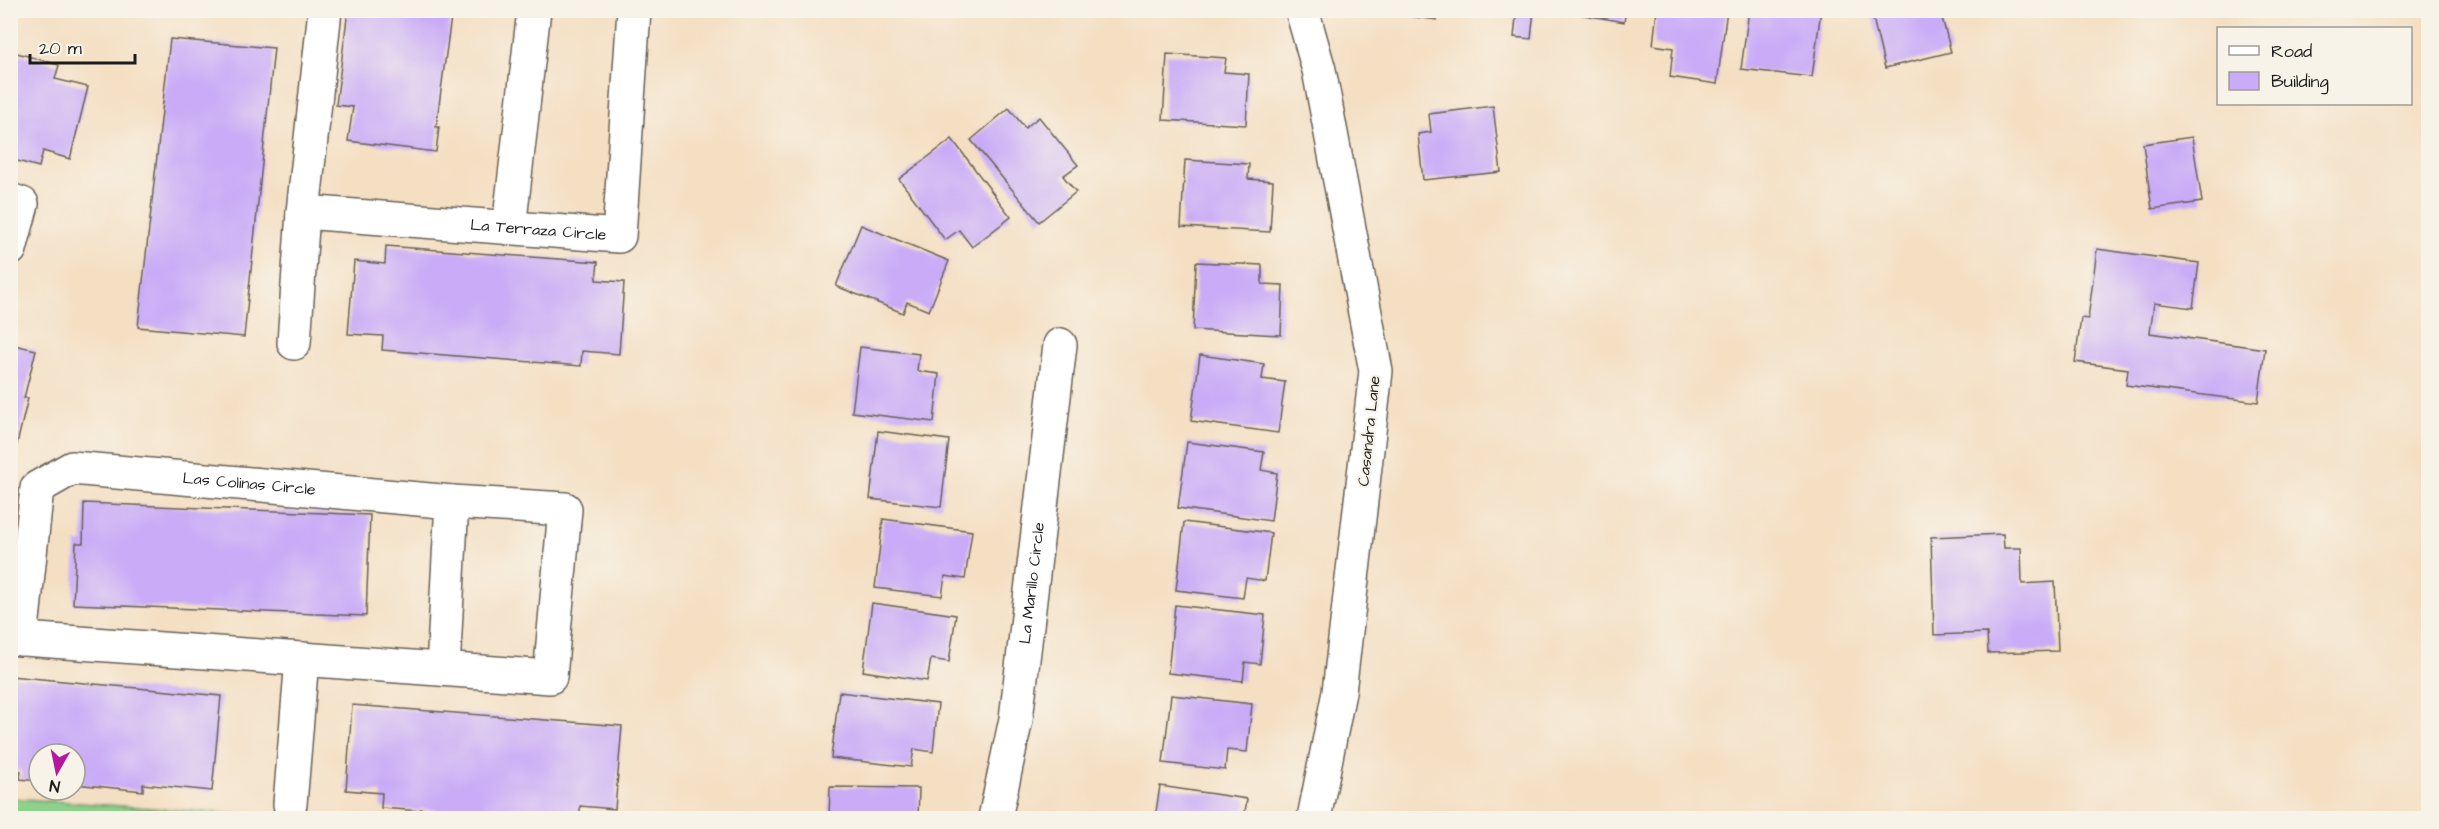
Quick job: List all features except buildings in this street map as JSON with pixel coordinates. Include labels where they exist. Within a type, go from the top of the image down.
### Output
[{"type":"street","points":[[294,343],[303,212],[325,10]]},
{"type":"street","points":[[508,228],[534,10]]},
{"type":"street","name":"La Terraza Circle","points":[[303,212],[619,236],[634,10]]},
{"type":"street","name":"Casandra Lane","points":[[1302,10],[1319,69],[1376,371],[1339,692],[1314,819]]},
{"type":"street","points":[[10,201],[22,204],[10,249]]},
{"type":"street","name":"La Marillo Circle","points":[[995,819],[1016,719],[1060,345]]},
{"type":"street","name":"Las Colinas Circle","points":[[72,468],[452,502],[565,509],[550,677],[16,639],[37,488],[72,468]]},
{"type":"street","points":[[443,669],[452,502]]},
{"type":"street","points":[[290,804],[302,659]]},
{"type":"green space","points":[[11,798],[27,799],[27,802],[66,802],[287,818],[11,818]]}]
